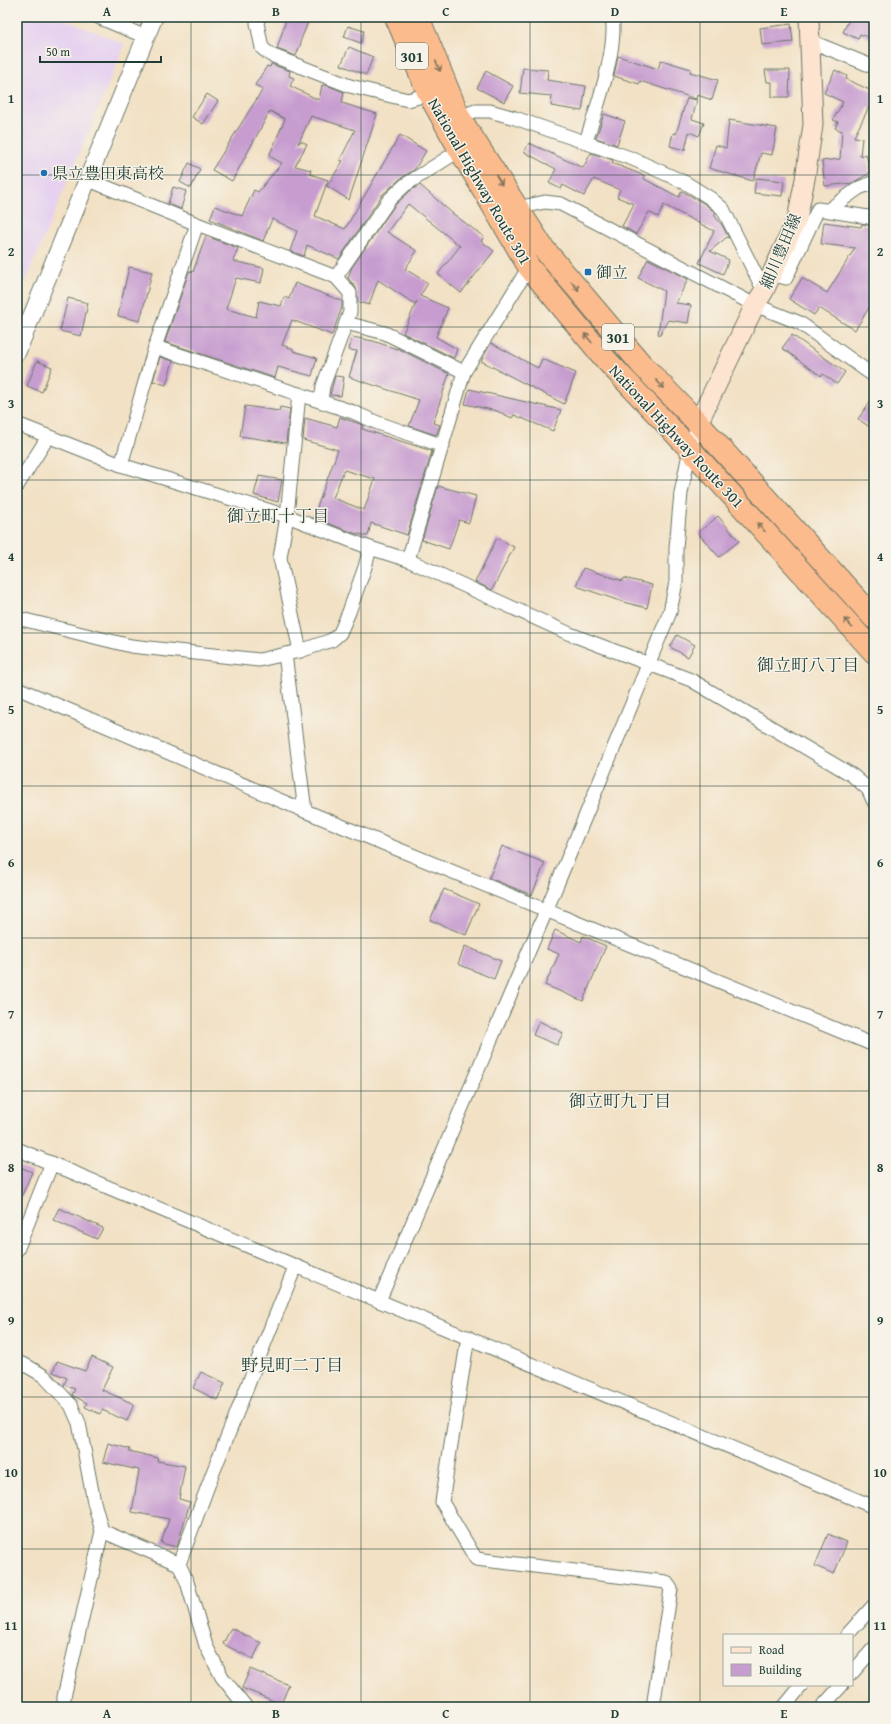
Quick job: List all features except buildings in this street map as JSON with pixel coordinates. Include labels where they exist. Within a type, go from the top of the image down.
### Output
[{"type":"highway","name":"National Highway Route 301","points":[[396,17],[429,94],[529,267],[607,361],[690,449],[874,652]]},
{"type":"highway","name":"National Highway Route 301","points":[[418,17],[460,117],[543,248],[642,365],[698,423],[874,618]]},
{"type":"main road","name":"細川豊田線","points":[[698,423],[764,290],[797,219],[805,179],[812,125],[809,17]]},
{"type":"street","points":[[98,17],[146,37]]},
{"type":"street","points":[[17,352],[89,180],[154,17]]},
{"type":"street","points":[[259,17],[257,23],[262,48],[271,56],[357,88],[408,100],[429,94]]},
{"type":"street","points":[[586,142],[598,104],[611,48],[612,17]]},
{"type":"street","points":[[810,41],[874,67]]},
{"type":"street","points":[[460,117],[474,111],[490,111],[633,159],[686,183],[710,198],[723,209],[764,290]]},
{"type":"street","points":[[336,278],[389,200],[406,185],[460,150]]},
{"type":"street","points":[[89,180],[336,278],[350,293],[350,312],[323,386],[321,401]]},
{"type":"street","points":[[828,210],[860,188],[874,182]]},
{"type":"street","points":[[517,208],[546,202],[561,204],[764,290],[800,323],[874,376]]},
{"type":"street","points":[[764,290],[786,278],[818,209],[874,218]]},
{"type":"street","points":[[121,465],[155,347],[197,224]]},
{"type":"street","points":[[408,560],[464,372],[529,267]]},
{"type":"street","points":[[346,323],[385,333],[464,372]]},
{"type":"street","points":[[155,347],[321,401],[443,446]]},
{"type":"street","points":[[299,394],[287,516],[280,558],[300,651]]},
{"type":"street","points":[[380,1301],[546,910],[670,612],[676,582],[676,548],[681,492],[690,449],[698,423]]},
{"type":"street","points":[[17,424],[121,465],[287,516],[370,548],[408,560],[570,634],[691,680],[852,774],[868,789],[874,802]]},
{"type":"street","points":[[17,486],[48,437]]},
{"type":"street","points":[[17,618],[131,646],[259,660],[300,651],[332,640],[340,633],[350,612],[370,548]]},
{"type":"street","points":[[285,654],[306,811]]},
{"type":"street","points":[[17,688],[306,811],[874,1045]]},
{"type":"street","points":[[17,1148],[296,1267],[468,1337],[874,1507]]},
{"type":"street","points":[[17,1250],[52,1163]]},
{"type":"street","points":[[179,1564],[212,1475],[296,1267]]},
{"type":"street","points":[[468,1337],[442,1502],[476,1558],[666,1582],[671,1589],[653,1707]]},
{"type":"street","points":[[17,1362],[44,1376],[71,1406],[79,1423],[94,1502],[102,1531],[64,1697],[64,1707]]},
{"type":"street","points":[[102,1531],[179,1564],[187,1582],[206,1646],[222,1677],[246,1707]]},
{"type":"street","points":[[848,1634],[874,1605]]},
{"type":"street","points":[[853,1673],[874,1648]]},
{"type":"street","points":[[784,1707],[801,1686]]},
{"type":"street","points":[[822,1707],[841,1686]]},
{"type":"shaded area","name":"県立豊田東高校","points":[[17,17],[58,17],[125,44],[17,302]]},
{"type":"place","name":"県立豊田東高校","points":[[44,173]]},
{"type":"place","name":"御立","points":[[588,272]]},
{"type":"district","name":"御立町十丁目","points":[[278,515]]},
{"type":"district","name":"御立町八丁目","points":[[808,664]]},
{"type":"district","name":"御立町九丁目","points":[[620,1100]]},
{"type":"district","name":"野見町二丁目","points":[[292,1364]]}]
